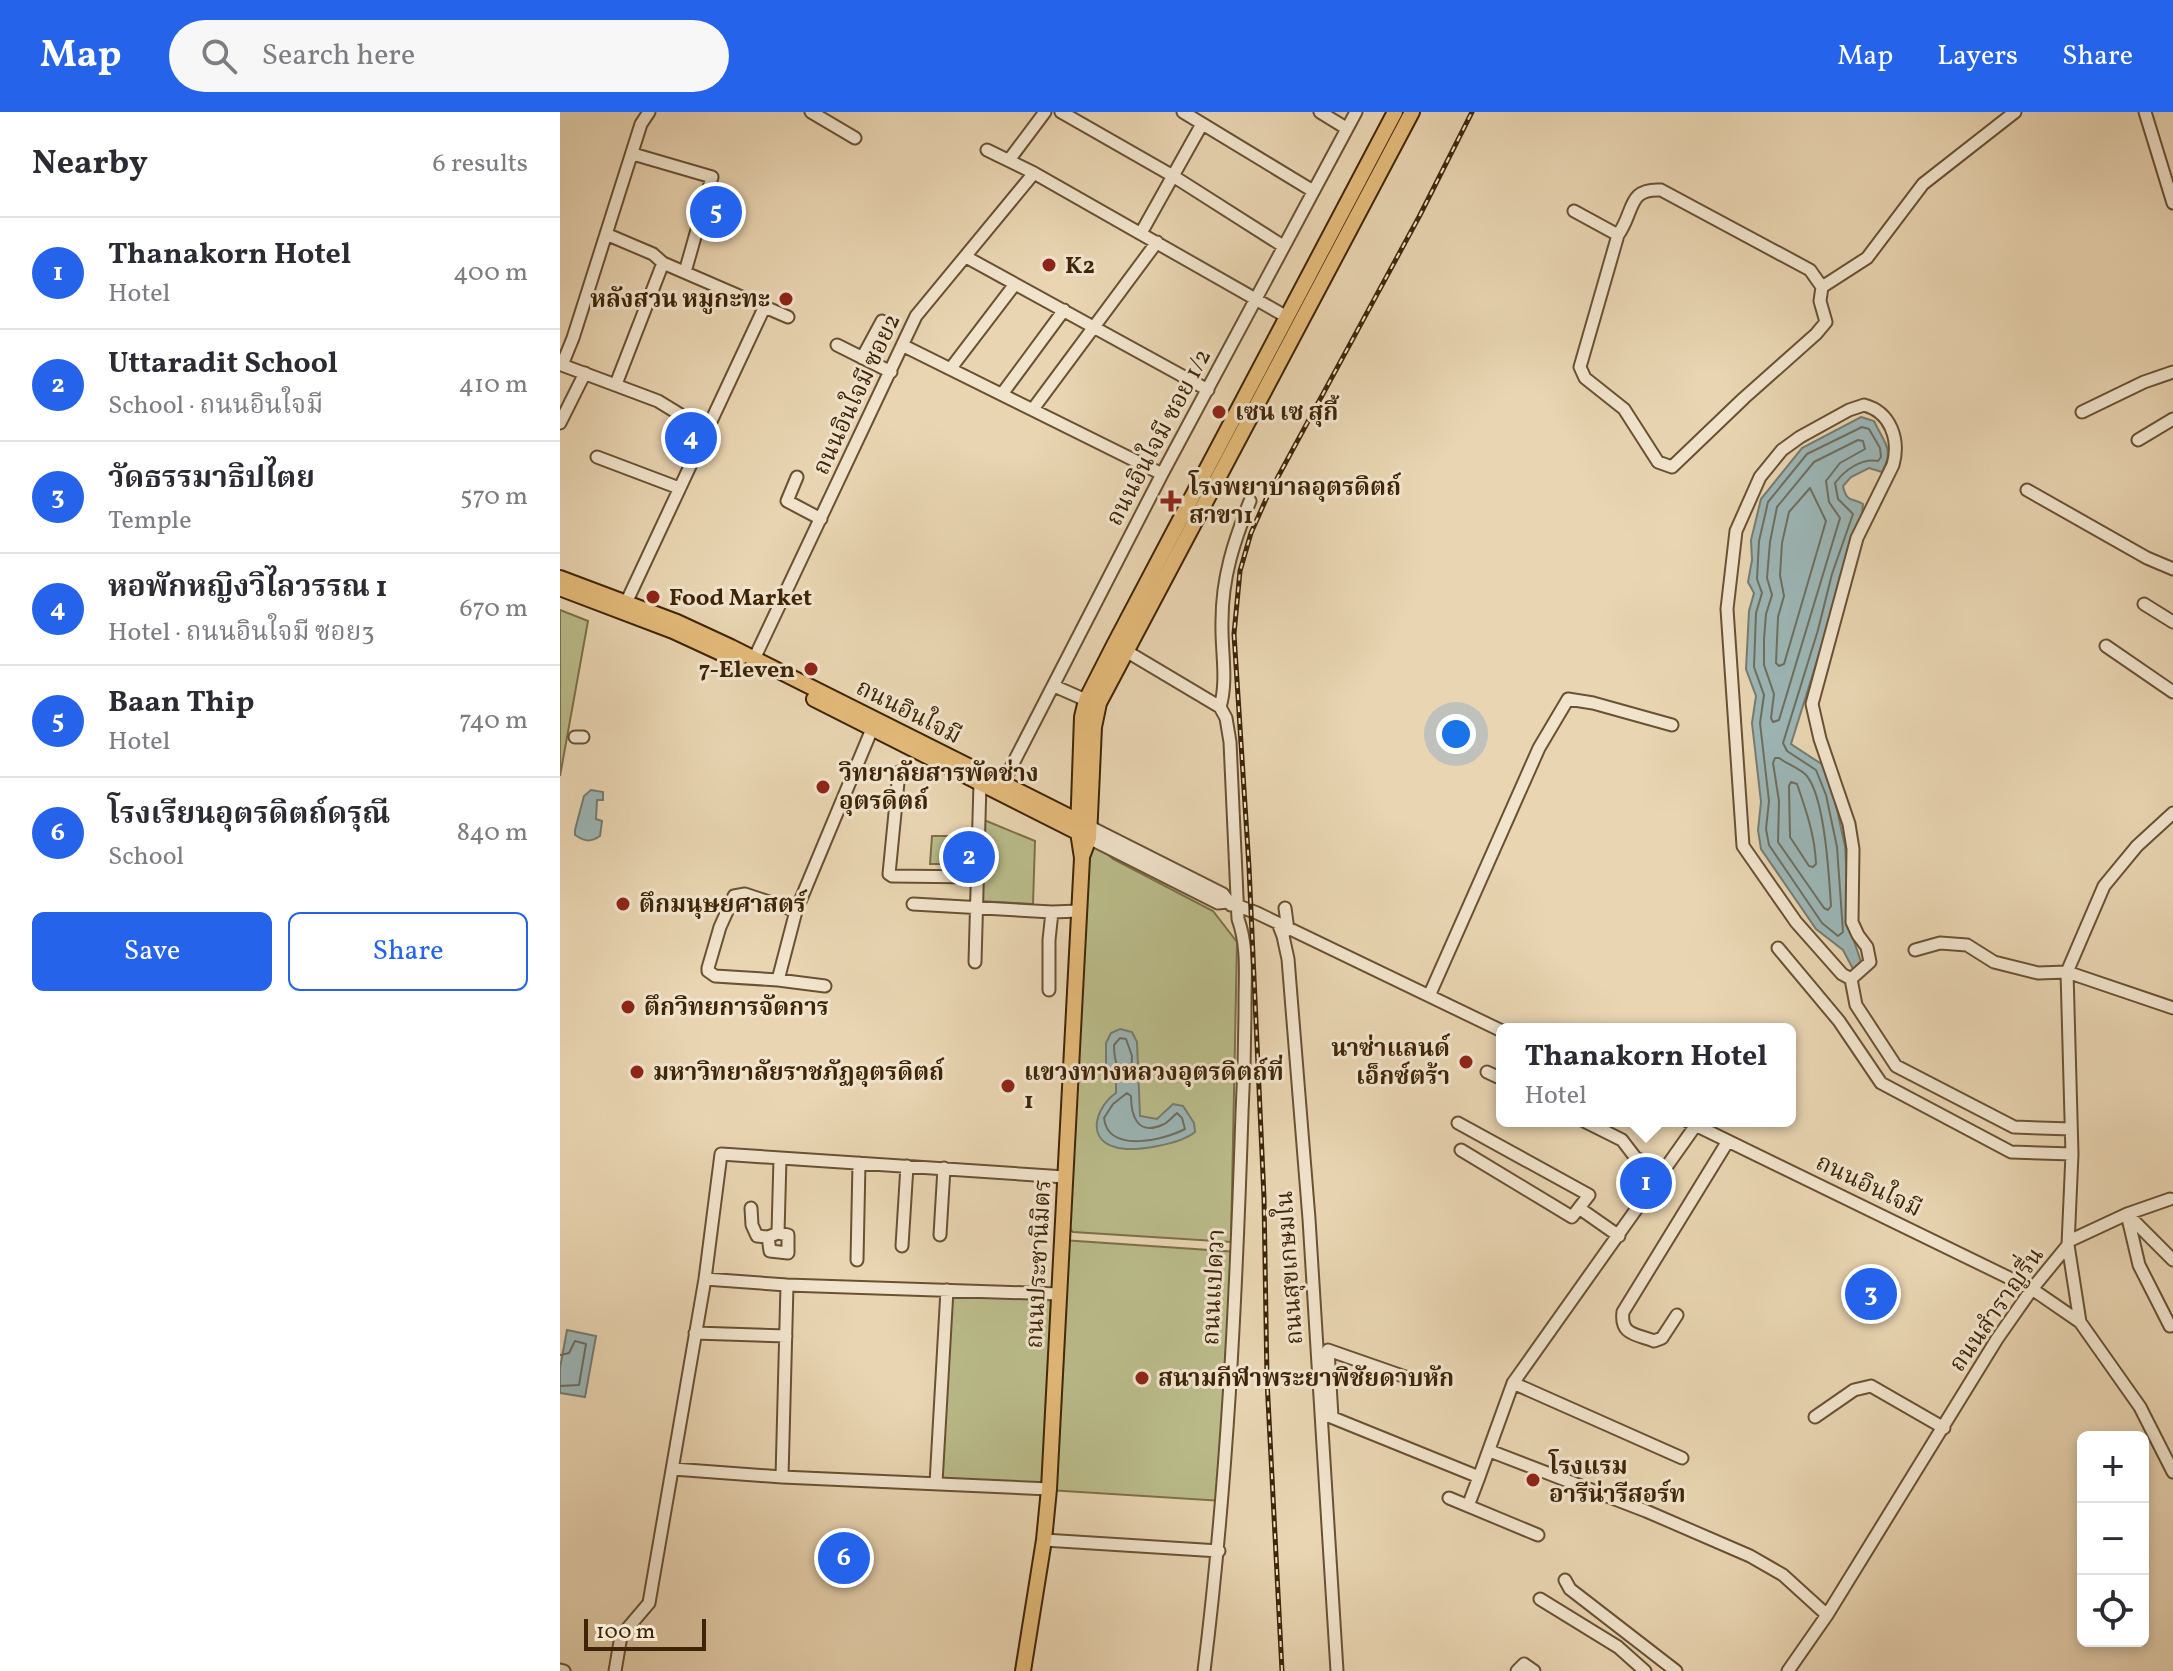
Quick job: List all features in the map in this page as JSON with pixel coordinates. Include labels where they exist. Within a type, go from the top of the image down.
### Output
[{"type":"main road","points":[[1084,830],[1096,711],[1386,145],[1395,112]]},
{"type":"main road","points":[[1084,830],[1081,727],[1086,700],[1287,317],[1386,145],[1412,112]]},
{"type":"main road","name":"ถนนอินใจมี","points":[[560,578],[677,622],[1084,830]]},
{"type":"main road","name":"ถนนอินใจมี","points":[[560,588],[752,663]]},
{"type":"main road","name":"ถนนอินใจมี","points":[[982,778],[1003,783],[1084,830]]},
{"type":"main road","name":"ถนนประชานิมิตร","points":[[1023,1671],[1049,1489],[1084,830]]},
{"type":"street","points":[[649,112],[641,124],[562,365],[658,401],[707,431]]},
{"type":"street","points":[[811,112],[855,138]]},
{"type":"street","points":[[1009,160],[1045,112]]},
{"type":"street","points":[[1061,112],[1173,176],[1283,246]]},
{"type":"street","points":[[1183,112],[1313,191]]},
{"type":"street","points":[[1320,112],[1346,128]]},
{"type":"street","name":"ถนนอินใจมี ซอย 1/2","points":[[1003,783],[1162,474],[1356,112]]},
{"type":"street","points":[[1822,287],[1867,258],[1923,184],[2015,112]]},
{"type":"street","points":[[2145,112],[2173,203]]},
{"type":"street","points":[[1141,233],[1202,124]]},
{"type":"street","points":[[987,150],[1034,173],[1287,317]]},
{"type":"street","points":[[633,154],[712,177],[685,272]]},
{"type":"street","name":"ถนนอินใจมี ซอย2","points":[[752,663],[916,316],[1034,173]]},
{"type":"street","points":[[1645,189],[1661,190],[1810,270],[1822,287],[1820,301],[1826,322],[1816,334],[1672,467],[1658,462],[1624,409],[1585,378],[1580,367],[1618,235],[1627,222],[1637,195],[1645,189]]},
{"type":"street","points":[[1574,211],[1618,235]]},
{"type":"street","points":[[606,234],[653,254],[663,263],[788,317]]},
{"type":"street","points":[[1033,409],[1157,242]]},
{"type":"street","points":[[966,257],[1208,390]]},
{"type":"street","points":[[616,384],[663,263]]},
{"type":"street","points":[[951,368],[1015,284]]},
{"type":"street","points":[[626,603],[765,306]]},
{"type":"street","points":[[1002,394],[1064,310]]},
{"type":"street","points":[[862,358],[882,321]]},
{"type":"street","points":[[837,345],[891,372]]},
{"type":"street","points":[[904,346],[1162,474]]},
{"type":"street","points":[[2082,412],[2144,382],[2173,372]]},
{"type":"street","points":[[562,416],[585,373]]},
{"type":"street","points":[[1864,405],[1877,408],[1889,422],[1896,442],[1896,454],[1857,538],[1812,704],[1820,739],[1849,824],[1853,849],[1852,922],[1867,947],[1870,962],[1851,979],[1842,974],[1796,922],[1743,846],[1727,609],[1736,531],[1760,477],[1782,450],[1800,437],[1864,405]]},
{"type":"street","points":[[2138,440],[2173,419]]},
{"type":"street","points":[[597,457],[679,488]]},
{"type":"street","points":[[797,477],[787,501],[821,519]]},
{"type":"street","points":[[2027,490],[2147,558],[2173,569]]},
{"type":"street","points":[[1220,707],[1224,693],[1222,621],[1225,574],[1250,501]]},
{"type":"street","points":[[2144,604],[2173,622]]},
{"type":"street","points":[[2106,646],[2173,692]]},
{"type":"street","points":[[1126,651],[1220,707],[1226,718],[1230,742],[1233,904],[1239,922]]},
{"type":"street","points":[[1054,686],[1086,700]]},
{"type":"street","points":[[1429,996],[1539,748],[1568,699],[1672,725]]},
{"type":"street","points":[[778,980],[796,911],[874,724]]},
{"type":"street","points":[[899,772],[889,874],[977,877]]},
{"type":"street","points":[[975,962],[982,778]]},
{"type":"street","name":"ถนนสำราญรื่น","points":[[1788,1671],[1827,1615],[1997,1339],[2069,1243],[2072,1154],[2067,972],[2104,886],[2137,846],[2173,813]]},
{"type":"street","name":"ถนนอินใจมี","points":[[1084,830],[1223,894],[1233,904],[1496,1028]]},
{"type":"street","points":[[796,911],[745,894],[734,896],[720,927],[708,971],[715,976],[825,986]]},
{"type":"street","points":[[913,904],[1079,911]]},
{"type":"street","name":"ถนนสุขเกษมใน","points":[[1285,908],[1283,925],[1327,1415],[1337,1671]]},
{"type":"street","points":[[1239,922],[1244,914],[1251,911]]},
{"type":"street","points":[[1049,990],[1052,912]]},
{"type":"street","name":"ถนนแปดวา","points":[[1204,1671],[1219,1551],[1238,1252],[1245,947],[1239,922]]},
{"type":"street","name":"ถนนสุขเกษมใน","points":[[1288,959],[1293,939],[1300,933]]},
{"type":"street","points":[[1915,950],[1940,943],[1967,945],[1981,956],[2009,967],[2038,973],[2067,972],[2173,1009]]},
{"type":"street","points":[[1778,948],[1839,1021],[1881,1083],[2011,1152],[2072,1154]]},
{"type":"street","points":[[1851,979],[1856,1005],[1896,1066],[2014,1127],[2071,1129]]},
{"type":"street","points":[[1487,1072],[1496,1076]]},
{"type":"street","points":[[1458,1123],[1589,1195],[1572,1217],[1461,1150]]},
{"type":"street","points":[[1596,1127],[1622,1140],[1635,1157],[1662,1175]]},
{"type":"street","points":[[1468,1506],[1513,1383],[1662,1175],[1689,1127]]},
{"type":"street","name":"ถนนอินใจมี","points":[[1699,1127],[2032,1289],[2080,1322]]},
{"type":"street","points":[[1677,1315],[1662,1338],[1654,1341],[1626,1329],[1622,1321],[1623,1312],[1728,1141]]},
{"type":"street","points":[[615,1671],[621,1636],[649,1603],[705,1279],[721,1154],[1065,1177]]},
{"type":"street","points":[[751,1208],[757,1236],[773,1235],[780,1158]]},
{"type":"street","points":[[857,1260],[859,1163]]},
{"type":"street","points":[[902,1246],[907,1166]]},
{"type":"street","points":[[940,1235],[944,1168]]},
{"type":"street","points":[[2170,1199],[2127,1214],[2069,1243],[2080,1322],[2140,1407],[2173,1472]]},
{"type":"street","points":[[1579,1208],[1619,1236]]},
{"type":"street","points":[[2127,1214],[2173,1260]]},
{"type":"street","points":[[2127,1214],[2139,1265],[2170,1320]]},
{"type":"street","points":[[705,1279],[787,1285],[1059,1294]]},
{"type":"street","points":[[782,1477],[787,1285]]},
{"type":"street","points":[[936,1483],[947,1290]]},
{"type":"street","points":[[695,1333],[786,1336]]},
{"type":"street","points":[[1414,1380],[1328,1350],[1327,1415],[1479,1477]]},
{"type":"street","points":[[1513,1383],[1585,1412],[1682,1458]]},
{"type":"street","points":[[1815,1417],[1854,1390],[1871,1386],[1944,1428]]},
{"type":"street","points":[[2157,1441],[2173,1439]]},
{"type":"street","points":[[1490,1451],[1646,1511],[1750,1556],[1783,1575],[1827,1615]]},
{"type":"street","points":[[673,1469],[1049,1489]]},
{"type":"street","points":[[1449,1498],[1538,1535]]},
{"type":"street","points":[[1044,1540],[1219,1551]]},
{"type":"street","points":[[1565,1580],[1570,1589],[1676,1671]]},
{"type":"street","points":[[1540,1599],[1618,1647],[1645,1671]]},
{"type":"street","points":[[1517,1671],[1524,1664],[1534,1671]]},
{"type":"green space","points":[[560,610],[588,621],[560,776]]},
{"type":"green space","points":[[984,820],[1035,841],[1033,904],[980,901]]},
{"type":"green space","points":[[932,836],[963,836],[961,864],[930,864]]},
{"type":"green space","points":[[1089,838],[1113,859],[1213,911],[1237,942],[1231,1242],[1073,1232],[1063,1222]]},
{"type":"green space","name":"สนามกีฬาพระยาพิชัยดาบหัก","points":[[1062,1240],[1238,1252],[1223,1501],[936,1483],[947,1290],[1059,1294]]},
{"type":"water","points":[[1861,417],[1874,421],[1887,446],[1888,457],[1882,472],[1869,468],[1851,477],[1843,486],[1848,498],[1863,504],[1862,514],[1840,576],[1791,744],[1823,765],[1833,792],[1845,846],[1850,929],[1861,962],[1853,969],[1843,950],[1816,929],[1761,849],[1758,830],[1761,802],[1752,723],[1756,696],[1746,669],[1749,611],[1754,593],[1748,582],[1752,560],[1751,540],[1761,499],[1802,448]]},
{"type":"water","points":[[591,790],[603,792],[603,800],[597,800],[596,819],[602,821],[600,836],[587,840],[575,835],[575,830],[584,796]]},
{"type":"water","points":[[1120,1029],[1132,1032],[1137,1042],[1140,1116],[1157,1119],[1173,1104],[1183,1106],[1194,1123],[1195,1132],[1168,1144],[1145,1148],[1123,1149],[1105,1143],[1097,1129],[1097,1121],[1104,1105],[1116,1093],[1116,1079],[1106,1065],[1106,1043],[1111,1033]]},
{"type":"water","points":[[567,1330],[596,1336],[585,1397],[560,1393],[560,1368]]},
{"type":"railway","points":[[1282,1671],[1267,1380],[1264,1198],[1249,867],[1234,634],[1240,571],[1251,533],[1267,497],[1420,215],[1472,112]]},
{"type":"place","name":"Baan Thip","points":[[716,212]]},
{"type":"place","name":"K2","points":[[1049,265]]},
{"type":"place","name":"หลังสวน หมูกะทะ","points":[[786,299]]},
{"type":"place","name":"เซน เซ สุกี้","points":[[1219,412]]},
{"type":"place","name":"หอพักหญิงวิไลวรรณ 1","points":[[691,438]]},
{"type":"place","name":"โรงพยาบาลอุตรดิตถ์ สาขา1","points":[[1171,501]]},
{"type":"place","name":"Food Market","points":[[653,597]]},
{"type":"place","name":"7-Eleven","points":[[811,669]]},
{"type":"place","name":"วิทยาลัยสารพัดช่าง อุตรดิตถ์","points":[[823,787]]},
{"type":"place","name":"Uttaradit School","points":[[969,857]]},
{"type":"place","name":"ตึกมนุษยศาสตร์","points":[[623,904]]},
{"type":"place","name":"ตึกวิทยการจัดการ","points":[[628,1007]]},
{"type":"place","name":"นาซ่าแลนด์ เอ็กซ์ตร้า","points":[[1466,1062]]},
{"type":"place","name":"มหาวิทยาลัยราชภัฏอุตรดิตถ์","points":[[637,1072]]},
{"type":"place","name":"แขวงทางหลวงอุตรดิตถ์ที่ 1","points":[[1008,1086]]},
{"type":"place","name":"Thanakorn Hotel","points":[[1646,1183]]},
{"type":"place","name":"วัดธรรมาธิปไตย","points":[[1871,1294]]},
{"type":"place","name":"สนามกีฬาพระยาพิชัยดาบหัก","points":[[1142,1378]]},
{"type":"place","name":"โรงแรม อารีน่ารีสอร์ท","points":[[1533,1480]]},
{"type":"place","name":"โรงเรียนอุตรดิตถ์ดรุณี","points":[[844,1558]]}]
